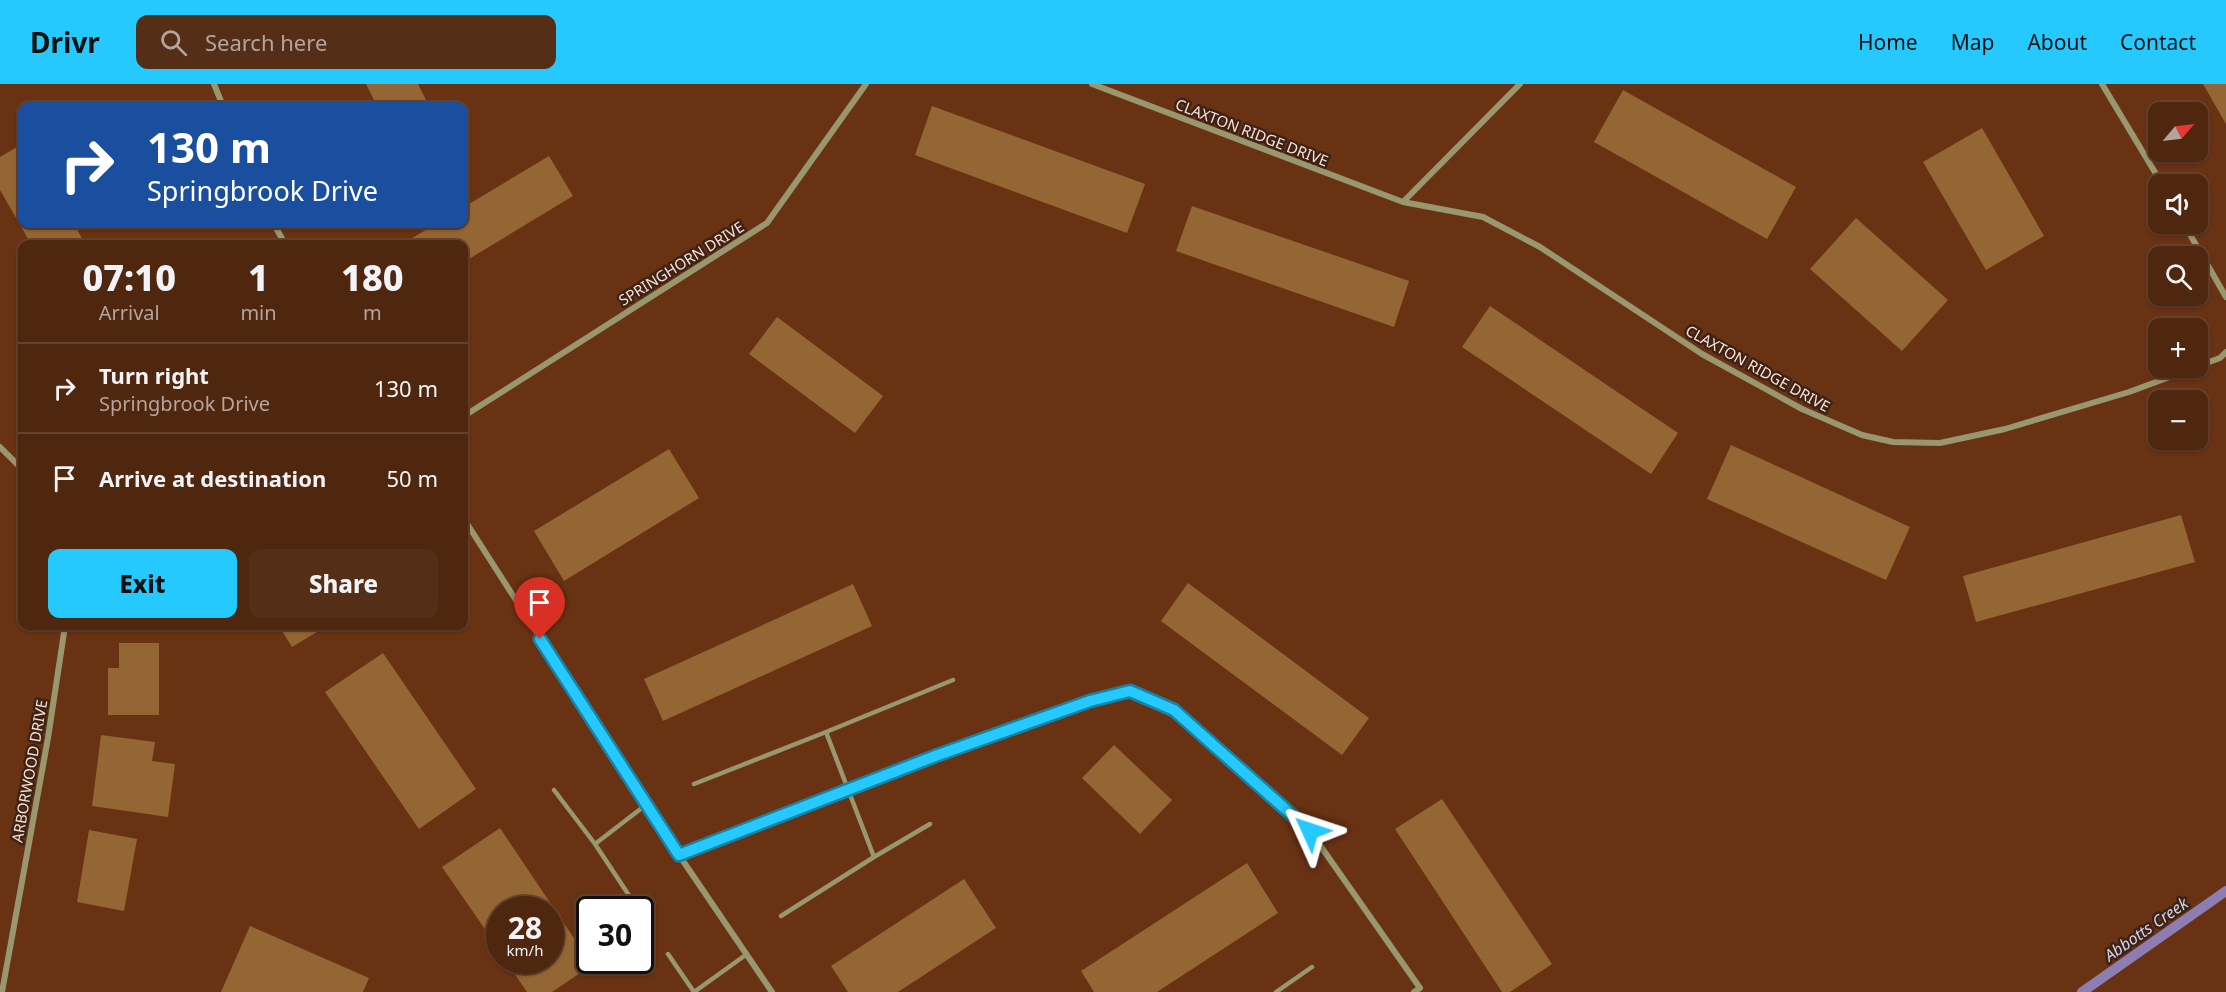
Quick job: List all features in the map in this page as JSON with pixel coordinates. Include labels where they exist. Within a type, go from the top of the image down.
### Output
[{"type":"street","points":[[214,84],[221,102]]},
{"type":"street","name":"SPRINGHORN DRIVE","points":[[468,413],[767,223],[866,84]]},
{"type":"street","name":"CLAXTON RIDGE DRIVE","points":[[1092,84],[1403,202],[1483,217],[1540,247],[1702,354],[1802,409],[1862,435],[1893,442],[1940,443],[2005,429],[2129,392],[2167,378]]},
{"type":"street","points":[[1403,202],[1520,84]]},
{"type":"street","points":[[2102,84],[2156,174]]},
{"type":"street","points":[[2190,234],[2226,297]]},
{"type":"street","name":"CLAXTON RIDGE DRIVE","points":[[2208,362],[2220,358],[2226,352]]},
{"type":"street","points":[[0,447],[18,465]]},
{"type":"street","points":[[468,525],[679,855],[772,992]]},
{"type":"street","name":"ARBORWOOD DRIVE","points":[[2,992],[48,738],[64,630]]},
{"type":"street","points":[[679,855],[1090,701],[1130,691],[1174,710],[1310,831],[1420,988],[1414,992]]},
{"type":"lane","points":[[694,784],[952,680]]},
{"type":"lane","points":[[826,732],[846,791],[873,857]]},
{"type":"lane","points":[[554,790],[595,844],[629,896]]},
{"type":"lane","points":[[595,844],[647,804]]},
{"type":"lane","points":[[781,916],[873,857],[930,824]]},
{"type":"lane","points":[[668,954],[694,992],[747,954]]},
{"type":"lane","points":[[1276,992],[1312,967]]},
{"type":"building","points":[[366,84],[418,84],[427,102],[375,102]]},
{"type":"building","points":[[2203,84],[2226,84],[2226,124]]},
{"type":"building","points":[[1623,90],[1796,187],[1767,239],[1594,142]]},
{"type":"building","points":[[932,106],[1145,184],[1127,233],[915,155]]},
{"type":"building","points":[[1982,128],[2044,236],[1986,270],[1923,162]]},
{"type":"building","points":[[18,146],[18,221],[0,190],[0,157]]},
{"type":"building","points":[[549,156],[573,196],[468,260],[468,240],[409,240],[429,228],[468,228],[468,205]]},
{"type":"building","points":[[1192,206],[1409,281],[1394,327],[1176,251]]},
{"type":"building","points":[[1856,218],[1948,300],[1902,351],[1810,269]]},
{"type":"building","points":[[22,228],[76,228],[83,240],[29,240]]},
{"type":"building","points":[[1490,306],[1678,433],[1651,474],[1462,347]]},
{"type":"building","points":[[777,317],[883,396],[855,433],[749,354]]},
{"type":"building","points":[[1731,445],[1910,527],[1886,580],[1707,499]]},
{"type":"building","points":[[669,449],[699,498],[564,581],[534,531]]},
{"type":"building","points":[[2181,515],[2195,562],[1976,622],[1963,576]]},
{"type":"building","points":[[1188,583],[1369,718],[1342,755],[1161,621]]},
{"type":"building","points":[[853,584],[872,626],[663,721],[644,679]]},
{"type":"building","points":[[281,630],[320,630],[292,647]]},
{"type":"building","points":[[119,643],[159,643],[159,715],[108,715],[108,668],[119,668]]},
{"type":"building","points":[[383,653],[476,789],[419,829],[325,692]]},
{"type":"building","points":[[101,735],[155,742],[152,761],[175,764],[168,817],[92,806]]},
{"type":"building","points":[[1114,745],[1172,800],[1140,834],[1082,778]]},
{"type":"building","points":[[1442,799],[1552,964],[1510,992],[1502,992],[1395,829]]},
{"type":"building","points":[[500,828],[546,896],[486,896],[486,931],[442,867]]},
{"type":"building","points":[[89,830],[137,839],[124,911],[77,902]]},
{"type":"building","points":[[1247,863],[1278,913],[1157,992],[1094,992],[1081,971]]},
{"type":"building","points":[[964,879],[996,928],[898,992],[848,992],[831,966]]},
{"type":"building","points":[[564,923],[576,941],[576,974],[579,974],[552,992],[527,992],[515,974],[564,974]]},
{"type":"building","points":[[250,926],[369,978],[363,992],[221,992]]},
{"type":"waterway","name":"Abbotts Creek","points":[[2082,992],[2226,891]]},
{"type":"route","points":[[540,639],[679,855],[938,755],[1090,701],[1130,691],[1174,710],[1310,831]]}]
